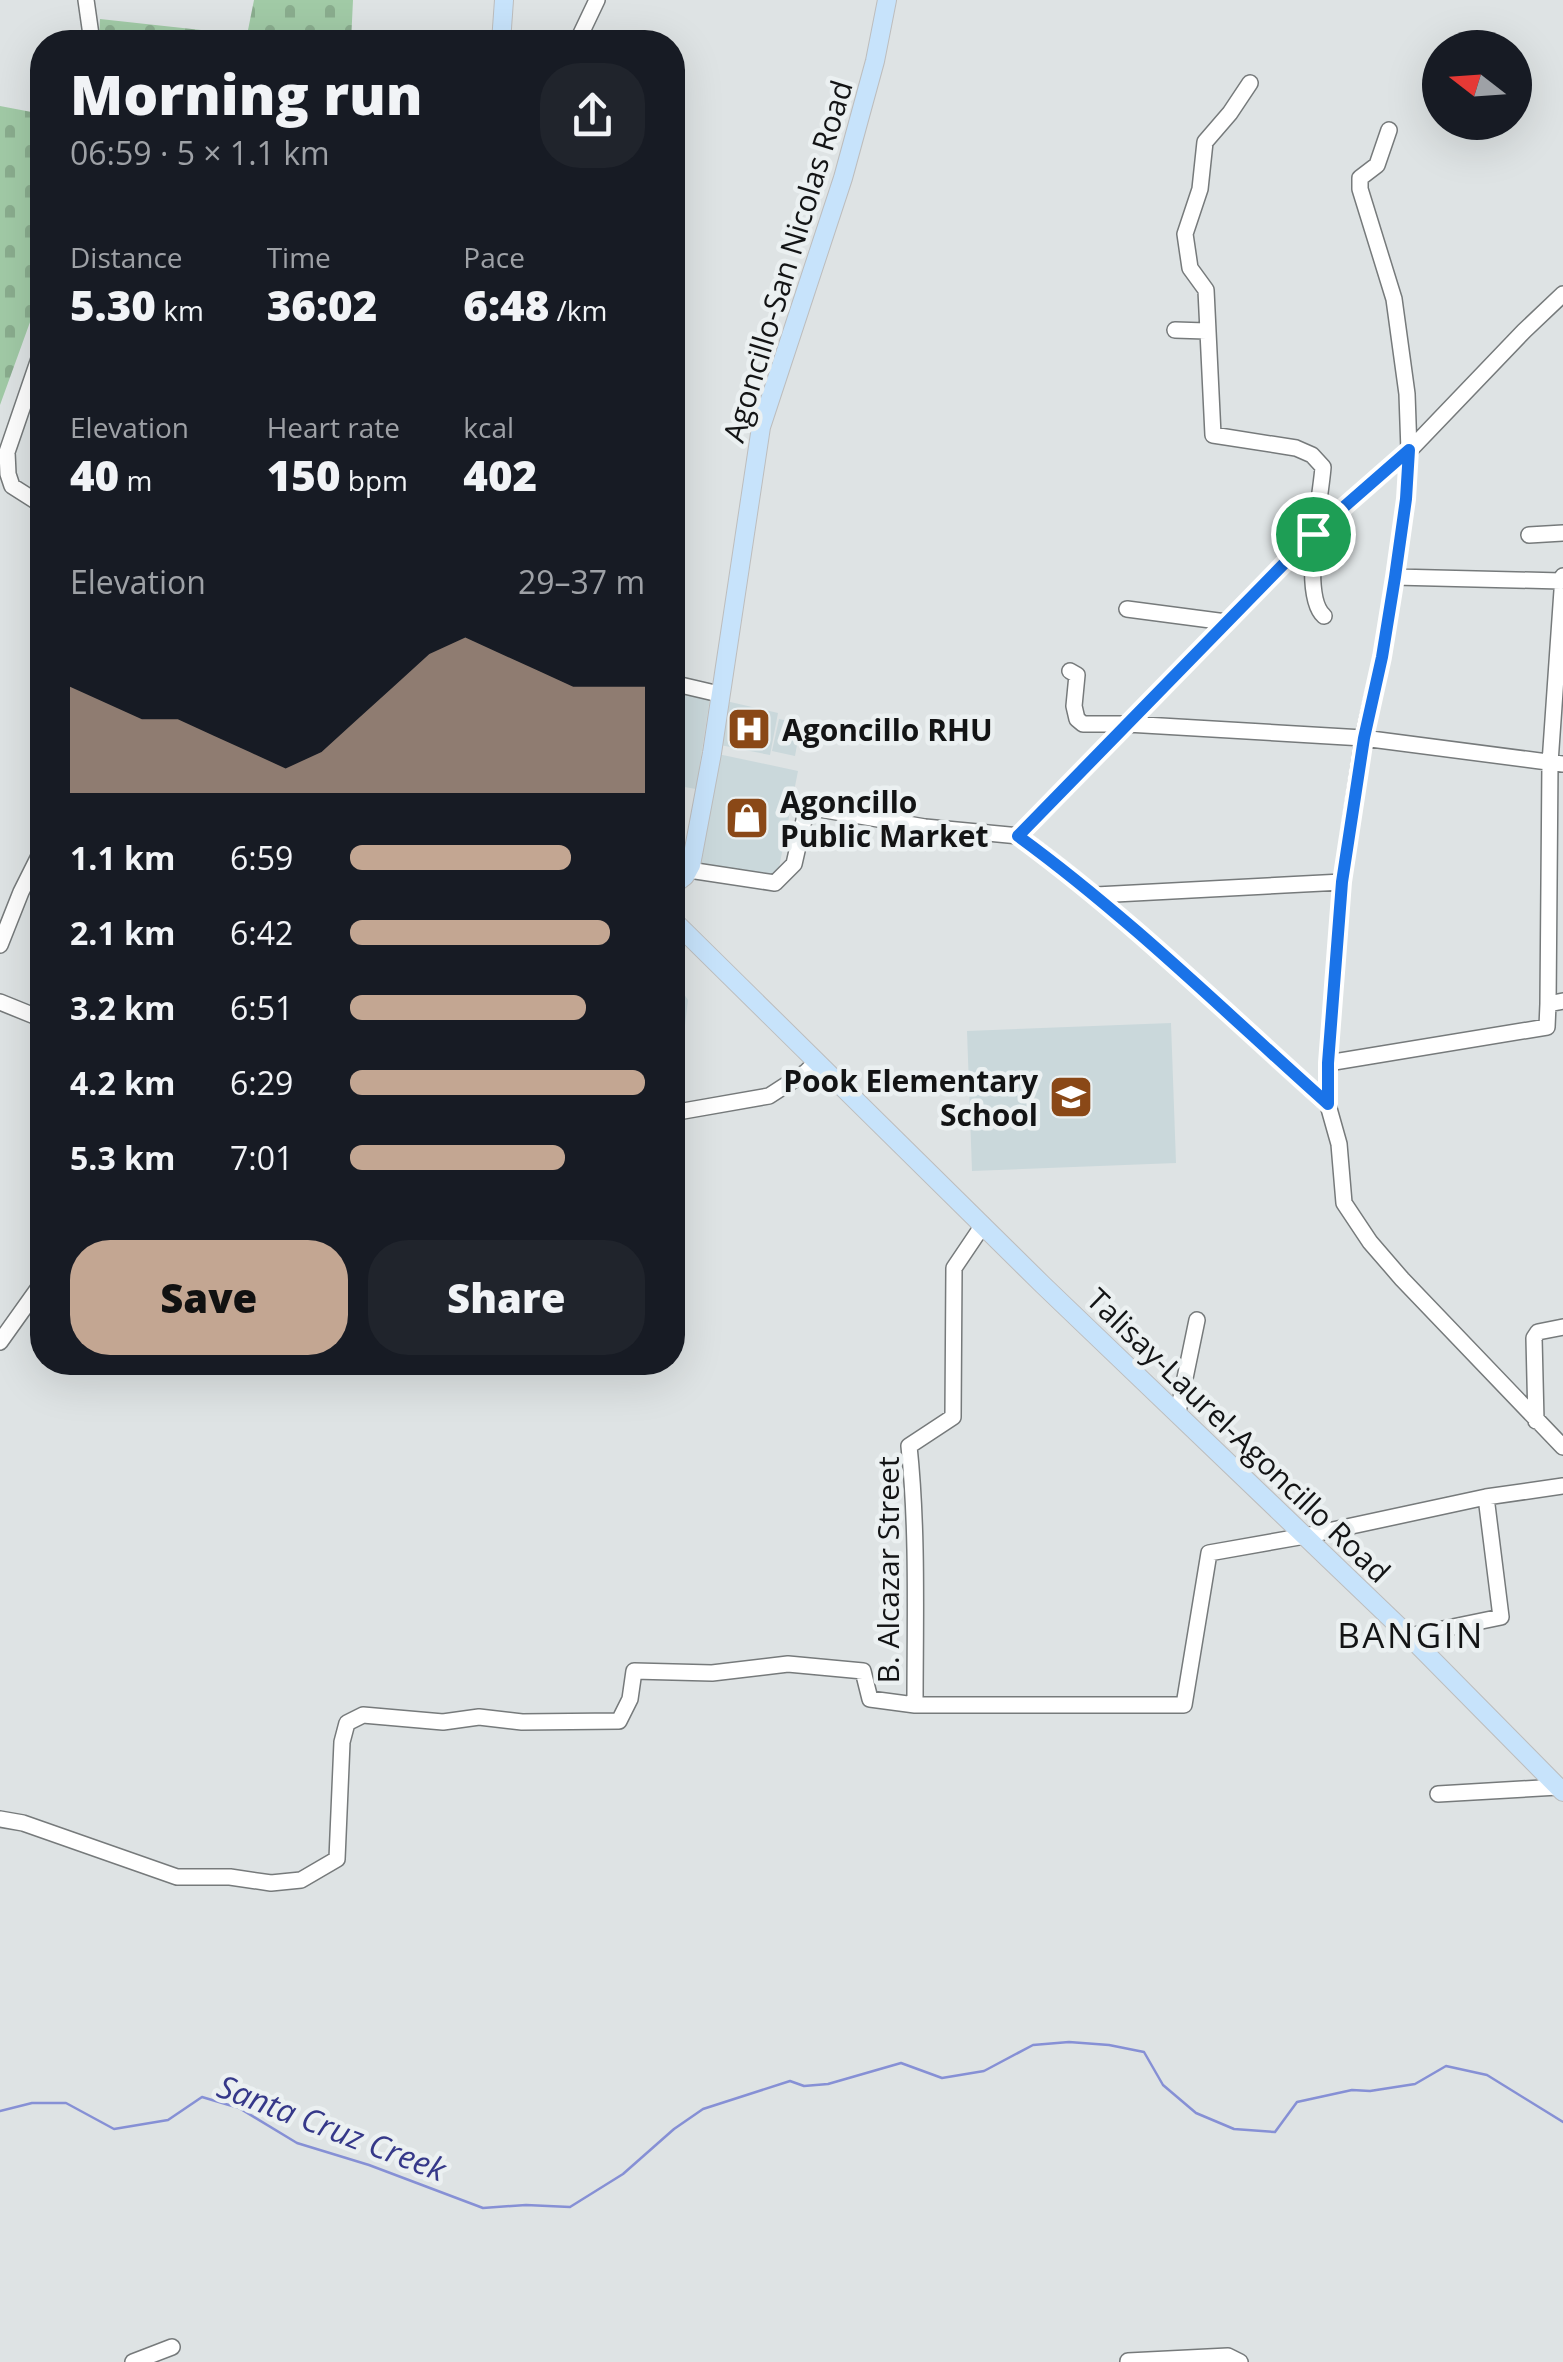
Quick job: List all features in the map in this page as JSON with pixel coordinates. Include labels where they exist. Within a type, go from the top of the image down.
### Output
[{"type":"main road","points":[[502,30],[504,0]]},
{"type":"main road","name":"Agoncillo-San Nicolas Road","points":[[689,870],[712,752],[761,426],[843,178],[888,0]]},
{"type":"main road","points":[[685,874],[689,870]]},
{"type":"main road","name":"Talisay-Laurel-Agoncillo Road","points":[[685,932],[1409,1636],[1560,1789]]},
{"type":"street","points":[[86,0],[90,30]]},
{"type":"street","points":[[582,30],[597,0]]},
{"type":"street","points":[[1250,83],[1205,142],[1200,189],[1185,234],[1190,268],[1206,290],[1213,435],[1296,448],[1312,455],[1323,467],[1313,534],[1315,608],[1324,616]]},
{"type":"street","points":[[1389,130],[1377,165],[1360,178],[1360,189],[1394,299],[1407,394],[1406,499],[1342,882],[1328,1104],[1339,1144],[1344,1203],[1370,1242],[1563,1447]]},
{"type":"street","points":[[1018,836],[1313,534],[1409,450],[1563,294]]},
{"type":"street","points":[[1175,330],[1206,331]]},
{"type":"street","points":[[30,384],[6,452],[12,486],[30,497]]},
{"type":"street","points":[[1529,535],[1563,532]]},
{"type":"street","points":[[1328,1063],[1546,1027],[1555,1002],[1562,578],[1395,577]]},
{"type":"street","points":[[1128,610],[1226,622]]},
{"type":"street","points":[[1070,671],[1077,675],[1074,706],[1077,719],[1083,724],[1364,738],[1557,764]]},
{"type":"street","points":[[685,687],[719,694]]},
{"type":"street","points":[[689,870],[775,882],[794,864],[807,807],[925,827],[1018,836],[1096,896],[1328,1104]]},
{"type":"street","points":[[0,945],[30,874]]},
{"type":"street","points":[[1096,896],[1342,882]]},
{"type":"street","points":[[0,1002],[30,1014]]},
{"type":"street","points":[[685,1110],[769,1096],[816,1062]]},
{"type":"street","name":"B. Alcazar Street","points":[[915,1706],[916,1594],[910,1446],[953,1418],[954,1268],[983,1225]]},
{"type":"street","points":[[0,1342],[30,1300]]},
{"type":"street","points":[[1178,1412],[1196,1320]]},
{"type":"street","points":[[1536,1420],[1534,1338],[1538,1332],[1563,1327]]},
{"type":"street","points":[[0,1819],[23,1823],[176,1877],[230,1876],[270,1884],[301,1880],[337,1859],[342,1742],[346,1722],[363,1714],[443,1722],[479,1718],[522,1722],[619,1720],[630,1698],[634,1671],[712,1673],[788,1664],[862,1671],[870,1699],[915,1706],[1184,1705],[1208,1553],[1486,1497],[1563,1486]]},
{"type":"street","points":[[1409,1636],[1501,1617],[1486,1497]]},
{"type":"street","points":[[1438,1794],[1560,1789]]},
{"type":"street","points":[[133,2362],[172,2347]]},
{"type":"street","points":[[1128,2361],[1228,2356],[1240,2362]]},
{"type":"shaded area","points":[[685,691],[710,698],[696,789],[685,787]]},
{"type":"shaded area","name":"Agoncillo RHU","points":[[726,701],[778,713],[770,755],[720,745]]},
{"type":"shaded area","points":[[779,719],[801,723],[795,756],[772,751]]},
{"type":"shaded area","name":"Agoncillo Public Market","points":[[718,754],[798,771],[777,878],[697,866]]},
{"type":"shaded area","name":"Pook Elementary School","points":[[1171,1023],[1176,1163],[972,1171],[967,1031]]},
{"type":"green space","points":[[254,0],[353,0],[352,30],[248,30]]},
{"type":"green space","points":[[100,19],[201,30],[100,30]]},
{"type":"green space","points":[[0,106],[30,112],[30,322],[0,405]]},
{"type":"waterway","name":"Santa Cruz Creek","points":[[0,2111],[32,2103],[66,2103],[114,2129],[168,2120],[202,2097],[239,2108],[297,2143],[483,2208],[570,2207],[623,2174],[703,2109],[790,2081],[804,2086],[828,2084],[901,2063],[942,2078],[984,2071],[1033,2045],[1069,2042],[1144,2052],[1163,2085],[1196,2113],[1234,2129],[1275,2132],[1297,2102],[1352,2090],[1415,2084],[1446,2066],[1487,2075],[1563,2122]]},
{"type":"place","name":"Agoncillo RHU","points":[[749,729]]},
{"type":"place","name":"Agoncillo Public Market","points":[[747,818]]},
{"type":"place","name":"Pook Elementary School","points":[[1071,1097]]},
{"type":"district","name":"BANGIN","points":[[1411,1634]]},
{"type":"route","points":[[1409,450],[1395,577],[1342,882],[1328,1104],[1134,928],[1018,836],[1313,534],[1409,450]]}]
